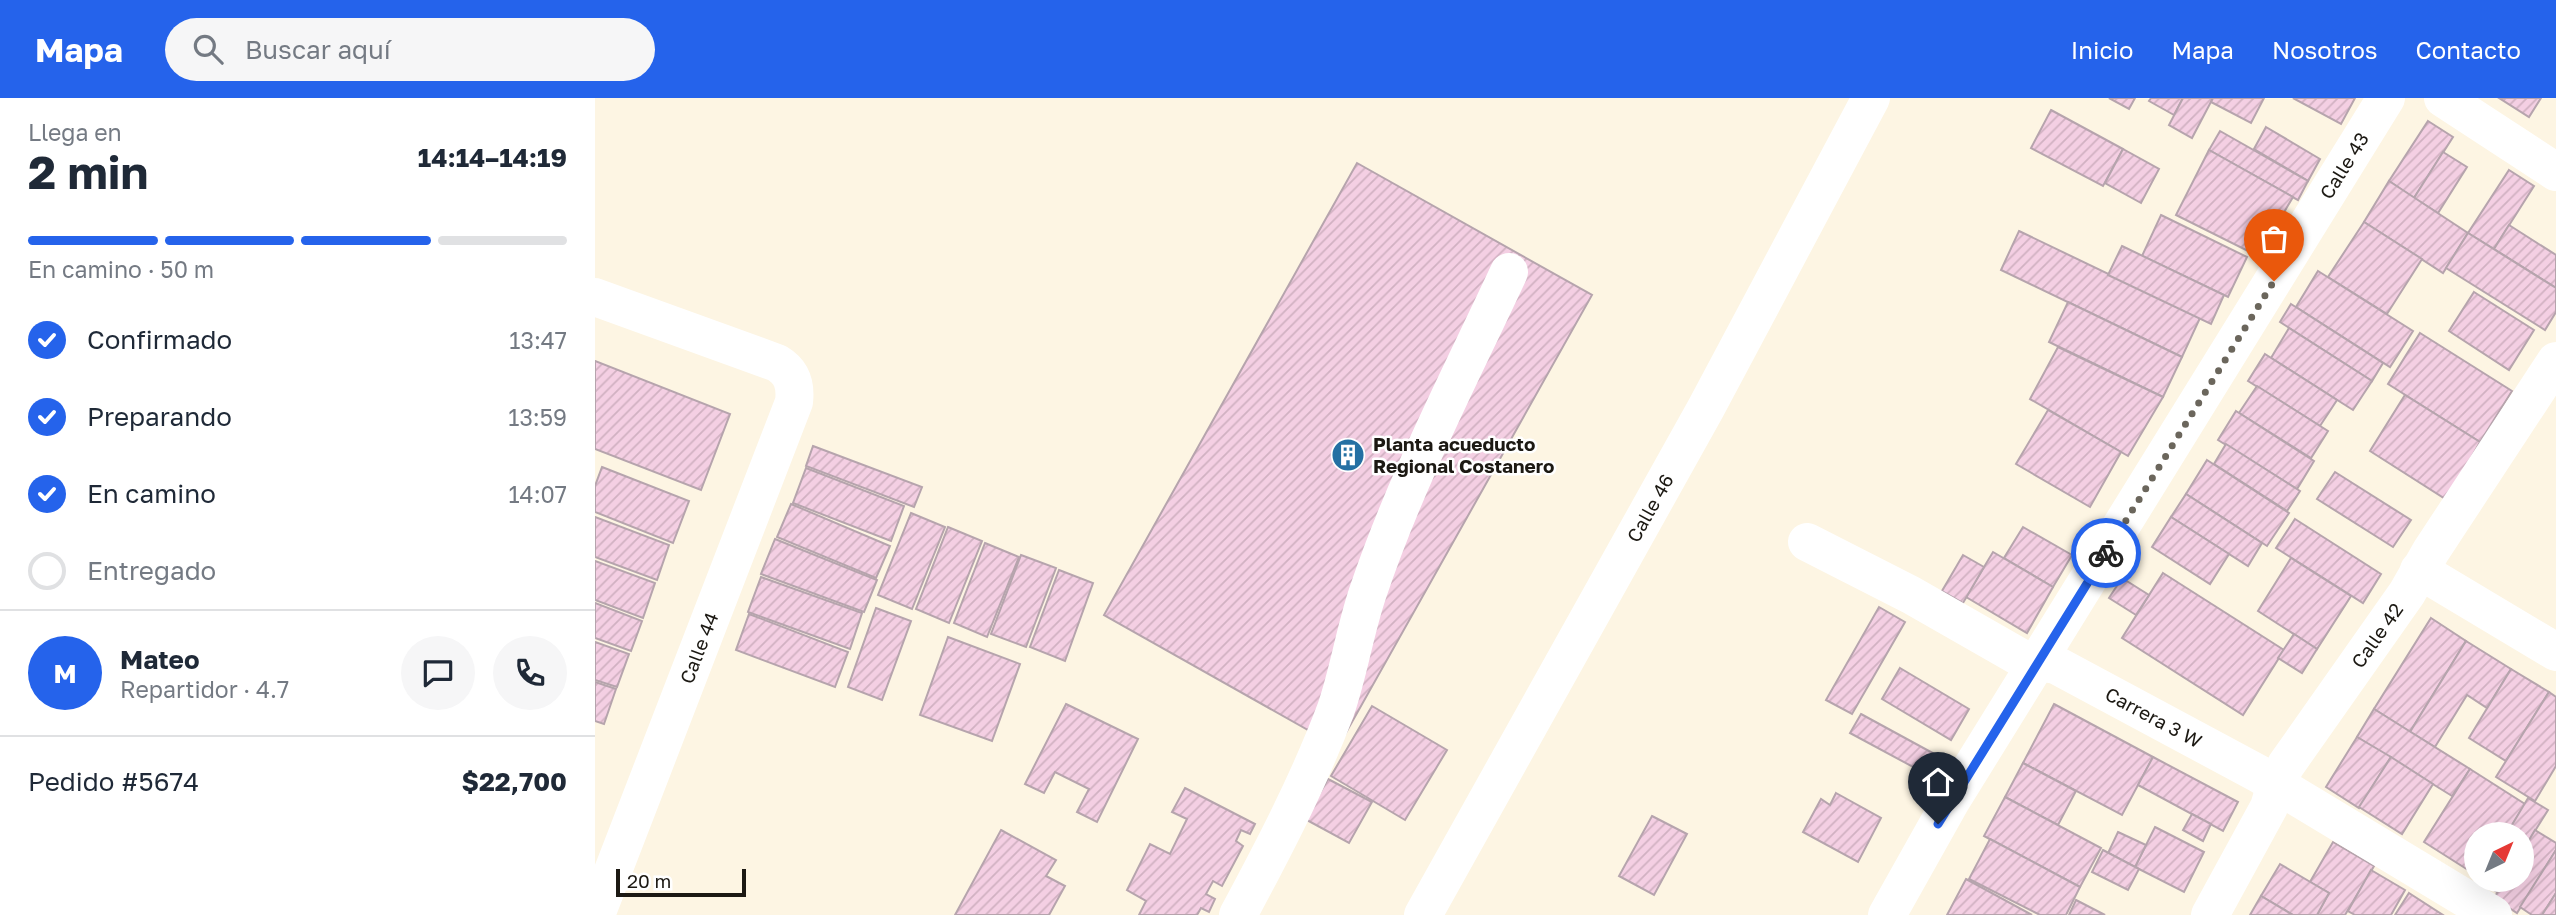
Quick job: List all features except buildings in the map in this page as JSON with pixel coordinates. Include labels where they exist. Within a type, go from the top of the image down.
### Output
[{"type":"street","name":"Calle 46","points":[[1423,915],[1706,408],[1871,98]]},
{"type":"street","name":"Calle 43","points":[[1887,915],[1951,801],[2386,98]]},
{"type":"street","points":[[2443,98],[2556,172]]},
{"type":"street","points":[[1238,915],[1285,828],[1313,764],[1336,707],[1368,592],[1403,503],[1509,272]]},
{"type":"street","name":"Calle 44","points":[[595,297],[769,360],[784,368],[793,380],[794,402],[596,915]]},
{"type":"street","name":"Calle 42","points":[[2210,915],[2269,807],[2276,784],[2286,765],[2407,593],[2556,361]]},
{"type":"street","name":"Carrera 3 W","points":[[1807,542],[1911,595],[2023,659],[2056,665],[2276,784],[2493,915]]},
{"type":"street","points":[[2420,570],[2556,652]]},
{"type":"way so far","points":[[2106,553],[2274,281]]},
{"type":"place","name":"Planta acueducto Regional Costanero","points":[[1348,455]]},
{"type":"route","points":[[1938,824],[2106,553]]}]
